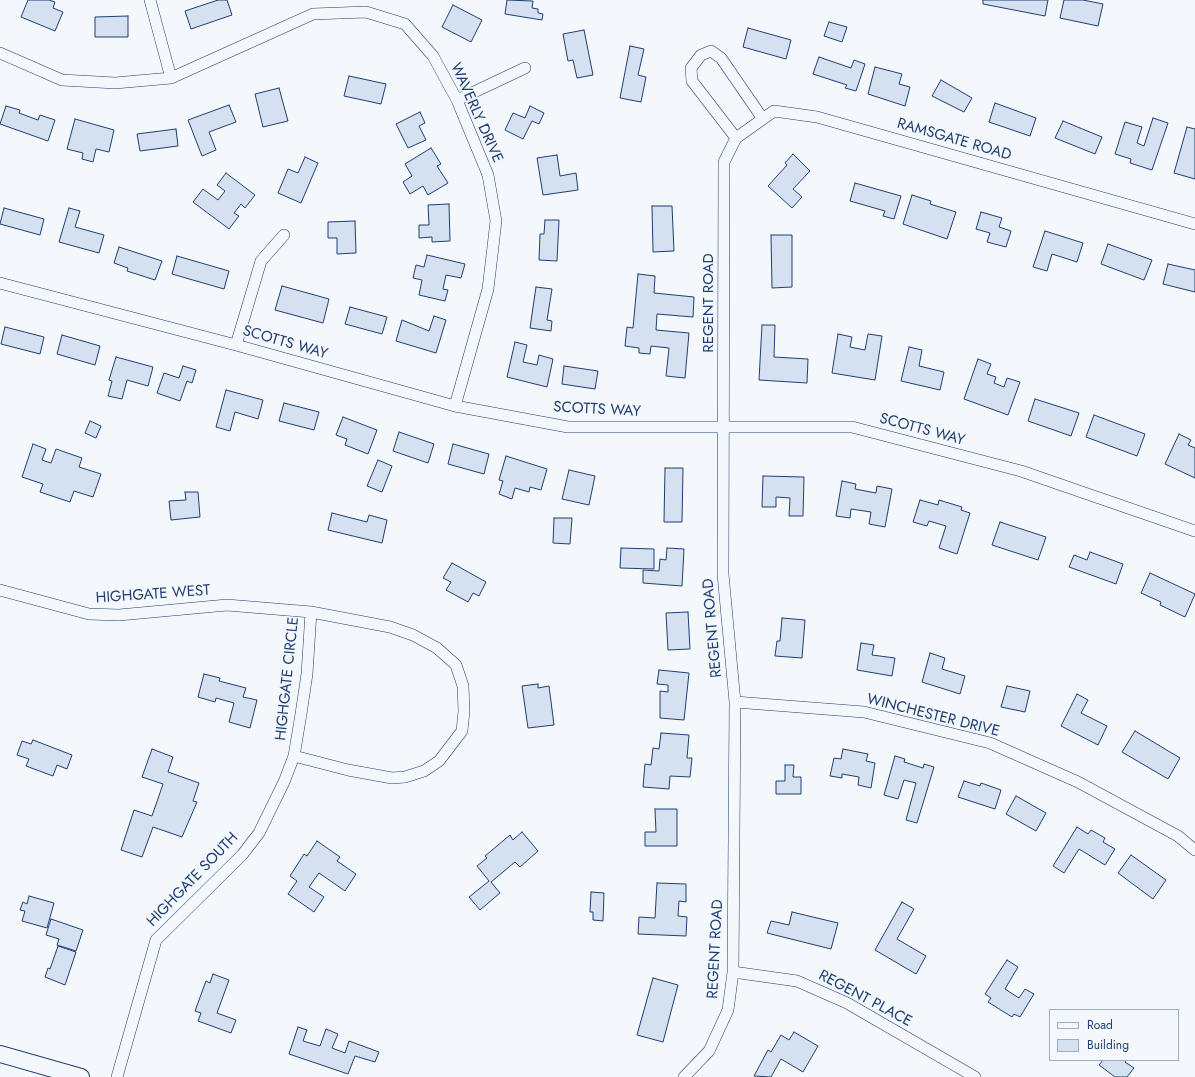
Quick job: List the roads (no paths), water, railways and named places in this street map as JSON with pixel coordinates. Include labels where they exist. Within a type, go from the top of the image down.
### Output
[{"type":"street","points":[[150,0],[171,78]]},
{"type":"street","name":"WAVERLY DRIVE","points":[[0,53],[62,80],[115,83],[171,78],[313,14],[366,12],[405,24],[433,56],[458,100],[488,175],[496,221],[488,289],[455,406]]},
{"type":"street","points":[[736,138],[692,80],[691,68],[701,56],[711,51],[721,58],[764,119]]},
{"type":"street","points":[[458,100],[525,68]]},
{"type":"street","name":"RAMSGATE ROAD","points":[[724,162],[736,138],[774,112],[817,117],[1195,224]]},
{"type":"street","name":"REGENT ROAD","points":[[684,1077],[709,1051],[728,1010],[733,972],[735,702],[723,574],[724,162]]},
{"type":"street","points":[[236,345],[261,261],[284,235]]},
{"type":"street","name":"SCOTTS WAY","points":[[0,283],[236,345],[455,406],[568,427],[852,427],[1021,471],[1195,531]]},
{"type":"street","name":"HIGHGATE WEST","points":[[0,590],[89,614],[119,615],[227,605],[311,612]]},
{"type":"street","name":"HIGHGATE CIRCLE","points":[[311,612],[390,627],[413,635],[438,648],[456,665],[463,686],[464,711],[462,731],[452,747],[439,761],[424,771],[405,777],[392,778],[348,770],[294,756],[307,674],[311,612]]},
{"type":"street","name":"WINCHESTER DRIVE","points":[[735,702],[864,712],[990,743],[1078,782],[1178,836],[1195,850]]},
{"type":"street","name":"HIGHGATE SOUTH","points":[[117,1077],[156,940],[242,855],[259,833],[275,804],[294,756]]},
{"type":"street","name":"REGENT PLACE","points":[[733,972],[797,981],[847,1003],[975,1077]]},
{"type":"street","points":[[0,1054],[81,1077]]}]
